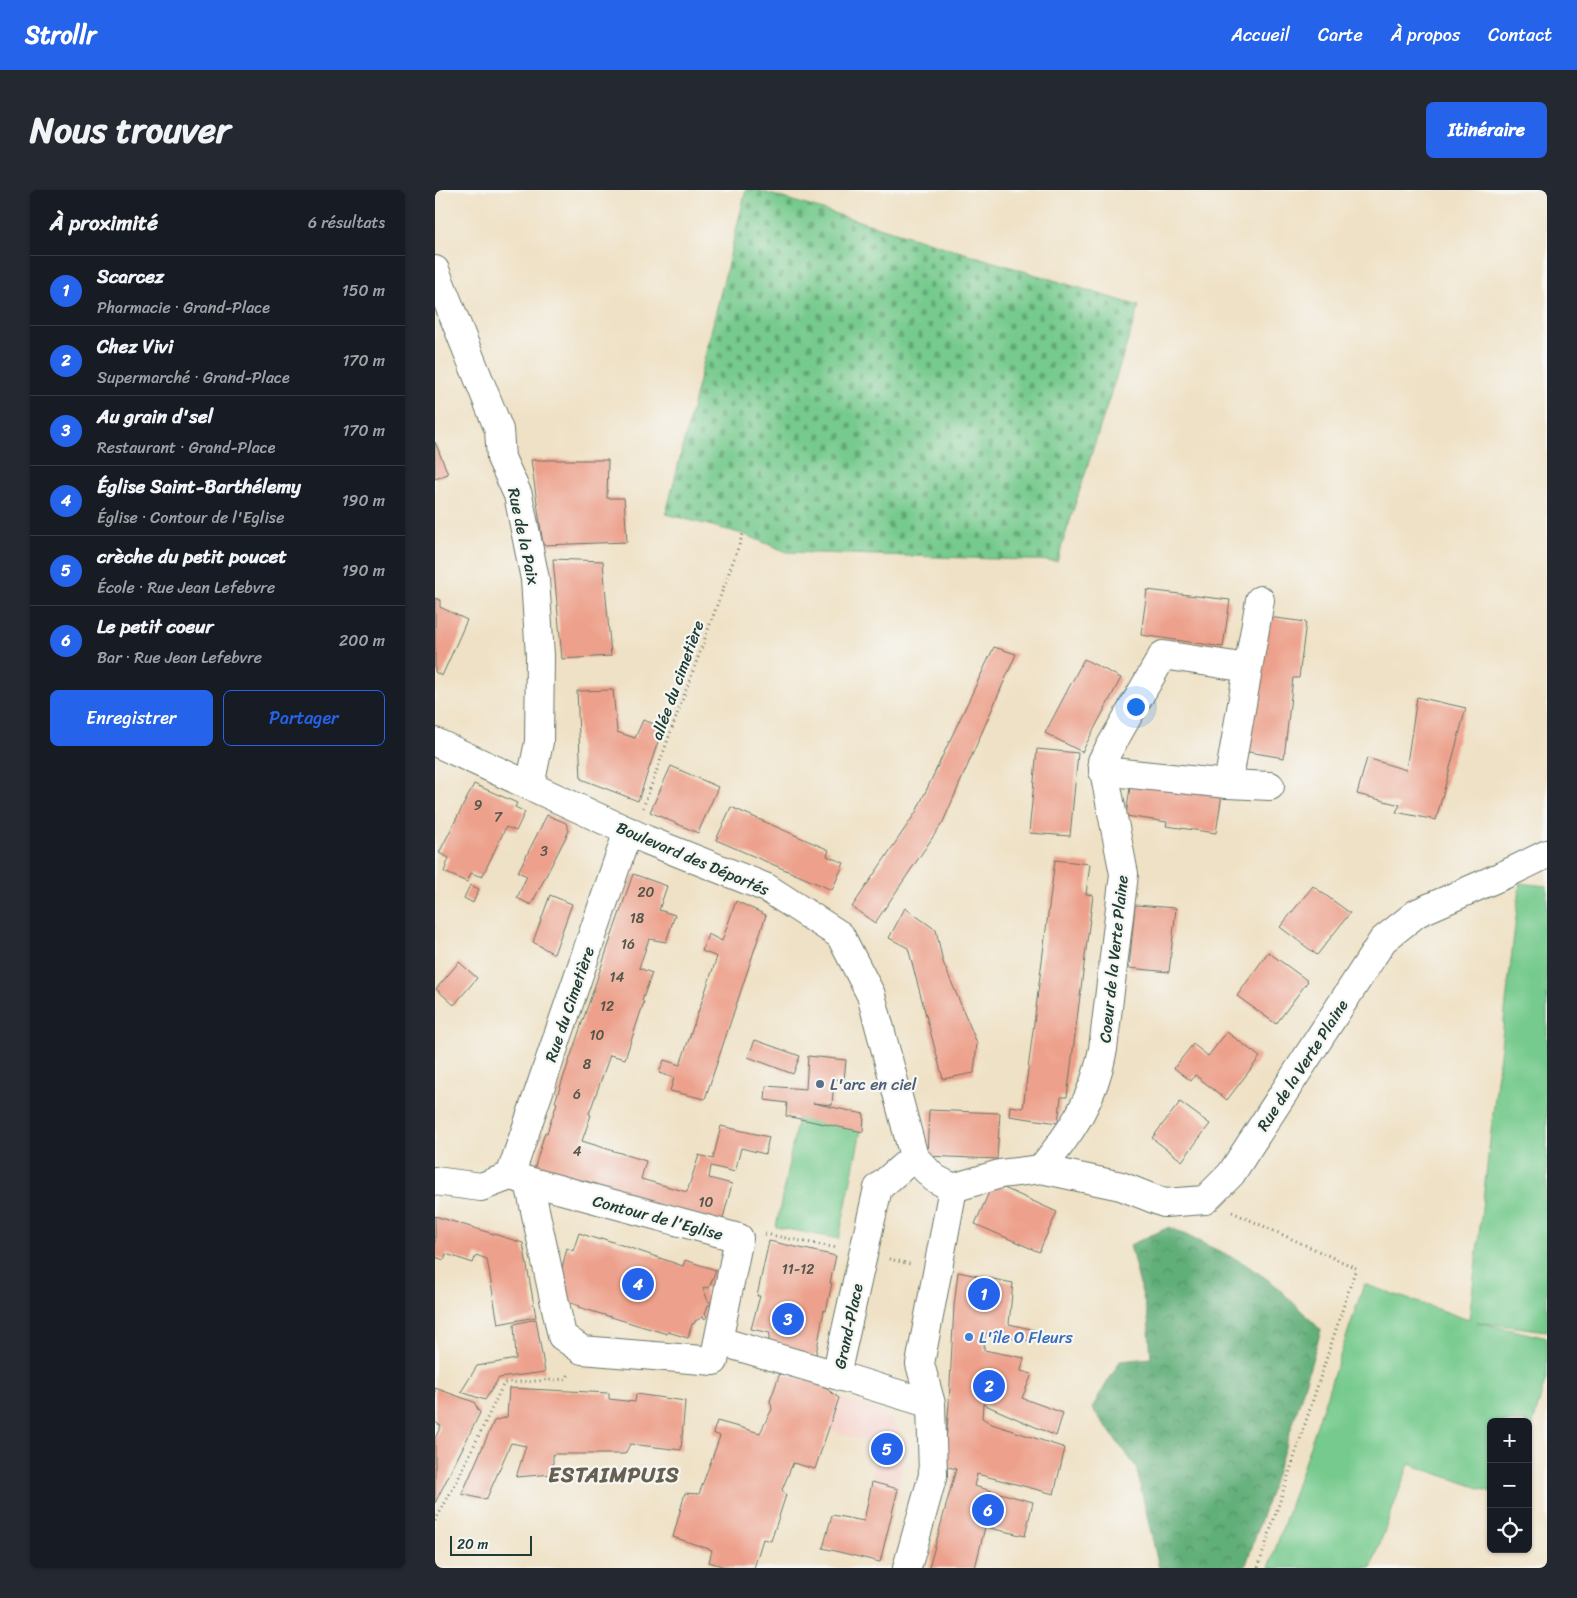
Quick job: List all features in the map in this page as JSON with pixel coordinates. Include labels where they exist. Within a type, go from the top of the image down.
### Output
[{"type":"street","name":"Rue de la Paix","points":[[435,270],[499,430],[501,458],[518,495],[535,579],[540,656],[539,742],[530,786]]},
{"type":"street","points":[[1228,784],[1260,600]]},
{"type":"street","name":"Coeur de la Verte Plaine","points":[[1041,1170],[1079,1119],[1100,1068],[1103,1049],[1124,874],[1102,761],[1163,655],[1248,668]]},
{"type":"street","name":"Boulevard des Déportés","points":[[435,742],[631,832],[767,888],[840,935],[871,995],[914,1157]]},
{"type":"street","points":[[1103,772],[1228,784],[1270,786]]},
{"type":"street","name":"Rue du Cimetière","points":[[520,1179],[631,832]]},
{"type":"street","name":"Rue de la Verte Plaine","points":[[1205,1200],[1231,1174],[1383,940],[1417,913],[1547,854]]},
{"type":"street","points":[[914,1157],[933,1178],[953,1188],[999,1174],[1041,1170],[1121,1186],[1164,1203],[1205,1200]]},
{"type":"street","name":"Grand-Place","points":[[914,1157],[878,1188],[836,1375],[931,1404]]},
{"type":"street","points":[[435,1181],[481,1187],[520,1179]]},
{"type":"street","name":"Contour de l'Eglise","points":[[520,1179],[739,1238],[714,1361],[582,1350],[561,1336],[520,1179]]},
{"type":"street","points":[[907,1568],[933,1475],[931,1404],[920,1364],[953,1188]]},
{"type":"street","points":[[719,1341],[836,1375]]},
{"type":"path","name":"allée du cimetière","points":[[631,832],[743,534]]},
{"type":"path","points":[[1205,1200],[1356,1268],[1258,1568]]},
{"type":"path","points":[[435,1521],[457,1481],[504,1383],[566,1379],[582,1350]]},
{"type":"shaded area","points":[[839,1398],[875,1408],[894,1423],[907,1441],[898,1489],[872,1482],[876,1458],[863,1441],[829,1429]]},
{"type":"green space","points":[[746,190],[757,190],[1139,306],[1057,561],[787,552],[743,534],[666,514]]},
{"type":"green space","points":[[1520,883],[1547,886],[1547,1331],[1477,1322],[1547,1338],[1547,1375],[1532,1427],[1532,1418],[1487,1418],[1487,1491],[1409,1464],[1371,1568],[1269,1568],[1364,1284],[1469,1320]]},
{"type":"green space","points":[[798,1117],[861,1130],[839,1239],[776,1227]]},
{"type":"green space","points":[[1169,1227],[1242,1262],[1273,1283],[1321,1330],[1296,1414],[1245,1568],[1159,1568],[1136,1467],[1092,1408],[1120,1361],[1151,1358],[1148,1317],[1130,1245]]},
{"type":"building","points":[[435,442],[448,474],[435,479]]},
{"type":"building","points":[[531,460],[608,460],[607,498],[624,498],[627,542],[543,545]]},
{"type":"building","points":[[553,559],[603,561],[611,656],[562,659]]},
{"type":"building","points":[[1147,590],[1230,600],[1223,647],[1141,635]]},
{"type":"building","points":[[435,598],[440,600],[440,607],[467,620],[442,676],[435,672]]},
{"type":"building","points":[[1268,617],[1306,622],[1299,678],[1293,678],[1284,758],[1243,751]]},
{"type":"building","points":[[994,647],[1016,654],[943,822],[875,923],[852,907],[916,812]]},
{"type":"building","points":[[1084,659],[1121,678],[1082,752],[1045,733]]},
{"type":"building","points":[[613,690],[617,732],[635,738],[643,720],[663,727],[638,801],[581,779],[577,691]]},
{"type":"building","points":[[1417,697],[1466,708],[1436,820],[1396,812],[1400,805],[1357,794],[1367,758],[1406,770]]},
{"type":"building","points":[[1037,749],[1078,753],[1070,836],[1029,833]]},
{"type":"building","points":[[671,766],[718,787],[698,833],[650,812]]},
{"type":"building","points":[[1131,780],[1222,794],[1216,833],[1166,826],[1167,822],[1126,816]]},
{"type":"building","points":[[474,784],[517,803],[515,807],[525,812],[516,831],[506,827],[482,877],[471,873],[467,882],[444,872],[449,858],[439,853]]},
{"type":"building","points":[[731,807],[829,850],[827,856],[844,863],[832,890],[716,840]]},
{"type":"building","points":[[547,815],[566,823],[569,831],[531,905],[517,898],[527,876],[518,872]]},
{"type":"building","points":[[1055,860],[1090,864],[1086,894],[1093,895],[1067,1097],[1061,1097],[1058,1123],[1009,1116],[1010,1106],[1023,1108]]},
{"type":"building","points":[[633,874],[667,886],[659,910],[675,915],[666,942],[649,939],[639,968],[652,973],[642,1001],[644,1002],[625,1059],[610,1055],[589,1114],[591,1115],[582,1141],[646,1161],[641,1179],[687,1192],[699,1155],[713,1159],[721,1126],[769,1137],[765,1154],[741,1148],[735,1172],[711,1166],[709,1178],[732,1184],[722,1222],[595,1187],[596,1184],[581,1180],[580,1183],[534,1170],[545,1132],[547,1133],[557,1103],[555,1102]]},
{"type":"building","points":[[470,885],[479,889],[473,903],[464,898]]},
{"type":"building","points":[[1313,886],[1350,913],[1317,955],[1280,927]]},
{"type":"building","points":[[550,895],[572,904],[554,954],[533,942]]},
{"type":"building","points":[[736,901],[766,915],[705,1099],[670,1091],[674,1078],[659,1073],[664,1060],[680,1065],[717,957],[702,951],[708,934],[722,941]]},
{"type":"building","points":[[1135,905],[1176,908],[1169,972],[1129,968]]},
{"type":"building","points":[[905,908],[936,930],[943,962],[977,1043],[974,1073],[943,1079],[908,948],[889,938]]},
{"type":"building","points":[[1268,952],[1308,981],[1276,1024],[1237,996]]},
{"type":"building","points":[[459,962],[477,978],[454,1005],[436,989]]},
{"type":"building","points":[[1227,1032],[1260,1057],[1227,1100],[1195,1075],[1191,1081],[1174,1068],[1193,1044],[1208,1056]]},
{"type":"building","points":[[755,1040],[800,1056],[793,1074],[748,1057]]},
{"type":"building","points":[[808,1056],[846,1060],[844,1080],[834,1079],[832,1105],[813,1103],[864,1114],[863,1132],[786,1116],[787,1103],[765,1100],[766,1086],[806,1089]]},
{"type":"building","points":[[1180,1102],[1210,1124],[1182,1161],[1152,1138]]},
{"type":"building","points":[[929,1110],[1000,1113],[997,1159],[927,1156]]},
{"type":"building","points":[[993,1183],[1057,1212],[1039,1252],[975,1224]]},
{"type":"building","points":[[435,1216],[523,1243],[536,1317],[498,1324],[487,1259],[476,1255],[473,1263],[446,1254],[444,1260],[435,1257]]},
{"type":"building","points":[[579,1233],[600,1240],[601,1238],[683,1266],[685,1260],[716,1270],[709,1288],[703,1288],[711,1305],[708,1305],[705,1314],[707,1316],[705,1319],[703,1317],[692,1324],[688,1338],[668,1332],[667,1334],[578,1307],[568,1302],[562,1292],[566,1281],[557,1278],[561,1272],[567,1248],[573,1251]]},
{"type":"building","points":[[769,1241],[836,1256],[816,1354],[808,1360],[767,1350],[770,1333],[751,1329],[760,1296],[757,1296]]},
{"type":"building","points":[[958,1272],[1013,1283],[1009,1324],[1035,1330],[1031,1341],[985,1333],[984,1350],[1024,1358],[1021,1371],[1032,1374],[1022,1398],[1063,1413],[1056,1436],[983,1404],[982,1418],[992,1424],[1065,1448],[1054,1494],[977,1474],[974,1486],[1033,1502],[1025,1536],[985,1527],[975,1568],[929,1568],[956,1469],[944,1466],[954,1306]]},
{"type":"building","points":[[536,1319],[545,1372],[499,1378],[485,1400],[461,1392],[477,1366],[516,1359],[514,1324]]},
{"type":"building","points":[[780,1373],[820,1384],[839,1398],[815,1469],[793,1463],[782,1490],[786,1495],[771,1541],[763,1539],[754,1568],[728,1568],[709,1562],[712,1550],[673,1537],[685,1493],[699,1494],[720,1436],[713,1433],[717,1421],[760,1433],[772,1409],[770,1401]]},
{"type":"building","points":[[435,1388],[474,1402],[480,1413],[435,1503],[435,1438],[441,1426],[435,1422]]},
{"type":"building","points":[[509,1388],[609,1393],[609,1399],[635,1402],[636,1394],[685,1401],[681,1450],[630,1444],[625,1454],[553,1454],[553,1474],[516,1477],[526,1446],[511,1443],[486,1500],[462,1494],[494,1421],[507,1417]]},
{"type":"building","points":[[872,1482],[898,1489],[880,1562],[823,1548],[832,1515],[864,1521]]},
{"type":"place","name":"L'arc en ciel","points":[[820,1084]]},
{"type":"place","name":"Église Saint-Barthélemy","points":[[638,1284]]},
{"type":"place","name":"Scarcez","points":[[984,1294]]},
{"type":"place","name":"Au grain d'sel","points":[[788,1319]]},
{"type":"place","name":"L'île O Fleurs","points":[[969,1337]]},
{"type":"place","name":"Chez Vivi","points":[[989,1386]]},
{"type":"place","name":"crèche du petit poucet","points":[[887,1449]]},
{"type":"place","name":"Le petit coeur","points":[[988,1510]]},
{"type":"district","name":"ESTAIMPUIS","points":[[614,1475]]}]
